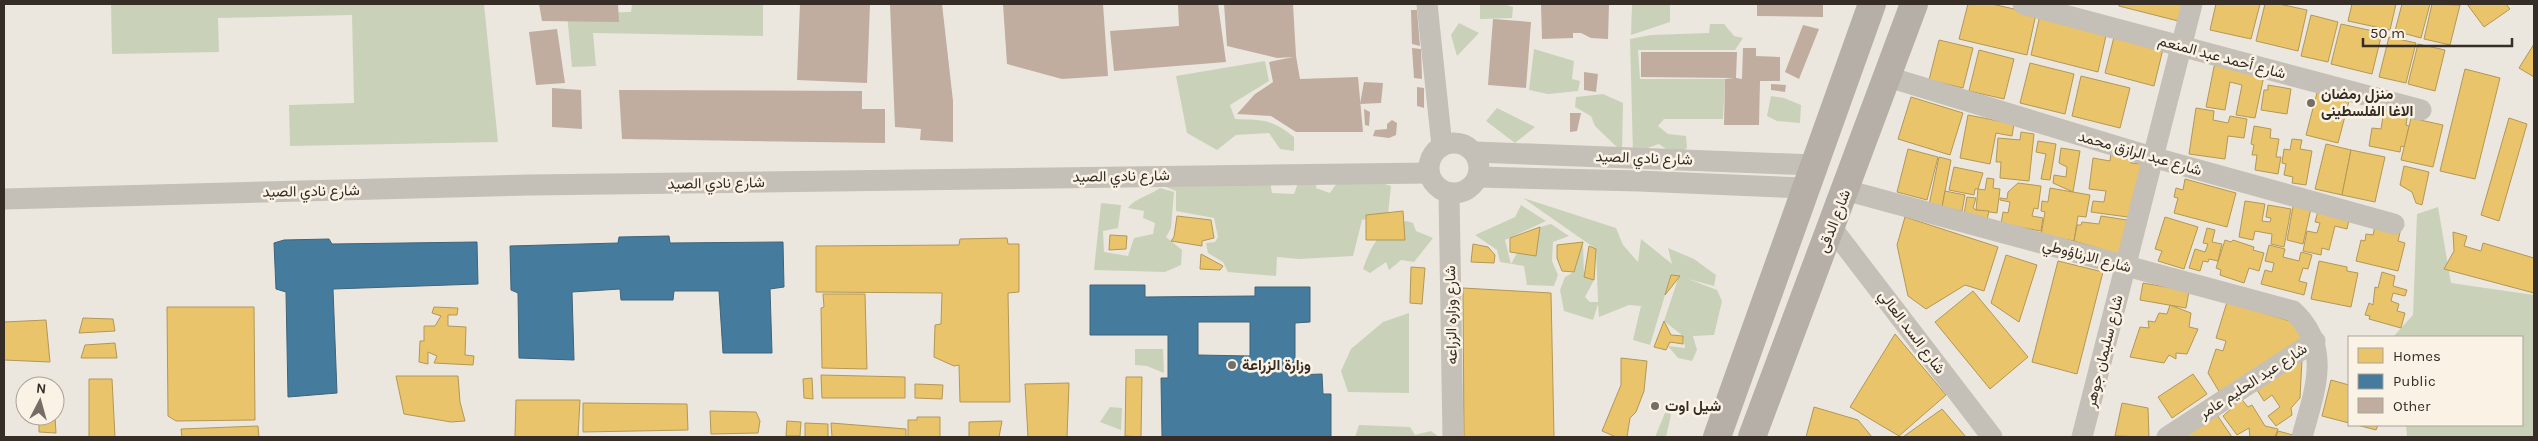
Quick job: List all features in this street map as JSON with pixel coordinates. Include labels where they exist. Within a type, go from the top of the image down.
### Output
[{"type":"main road","points":[[1717,437],[1872,4]]},
{"type":"main road","name":"شارع الدقى","points":[[1752,437],[1914,4]]},
{"type":"street","points":[[1427,4],[1442,146]]},
{"type":"street","name":"شارع أحمد عبد المنعم","points":[[2022,4],[2421,110]]},
{"type":"street","name":"شارع سليمان جوهر","points":[[2082,437],[2192,4]]},
{"type":"street","name":"شارع عبد الرازق محمد","points":[[1888,77],[2152,157],[2394,224]]},
{"type":"street","points":[[1448,143],[1463,144],[1474,152],[1480,169],[1478,177],[1470,188],[1456,193],[1449,193],[1434,184],[1429,172],[1431,157],[1442,146],[1448,143]]},
{"type":"street","name":"شارع نادي الصيد","points":[[1474,152],[1639,158],[1809,176]]},
{"type":"street","points":[[1639,158],[1639,181]]},
{"type":"street","name":"شارع نادي الصيد","points":[[4,199],[530,185],[1429,172]]},
{"type":"street","name":"شارع نادي الصيد","points":[[1478,177],[1639,181],[1809,176]]},
{"type":"street","name":"شارع الارناؤوطي","points":[[1846,190],[2293,311],[2306,323],[2314,340]]},
{"type":"street","name":"شارع وزاره الزراعه","points":[[1449,193],[1453,437]]},
{"type":"street","name":"شارع السد العالي","points":[[1832,227],[1992,437]]},
{"type":"street","points":[[2302,437],[2316,385],[2317,361],[2314,340]]},
{"type":"street","name":"شارع عبد الحليم عامر","points":[[2167,437],[2314,340]]},
{"type":"green space","points":[[111,4],[484,4],[498,142],[290,146],[289,105],[354,103],[352,15],[218,18],[219,52],[112,54]]},
{"type":"green space","points":[[632,4],[763,4],[763,36],[593,33],[596,66],[572,67],[567,14],[631,12]]},
{"type":"green space","points":[[1480,4],[1503,4],[1513,7],[1512,18],[1480,19]]},
{"type":"green space","points":[[1632,4],[1670,4],[1670,22],[1631,35]]},
{"type":"green space","points":[[1459,23],[1479,33],[1457,56],[1451,35]]},
{"type":"green space","points":[[1710,24],[1724,24],[1734,36],[1743,38],[1735,50],[1638,50],[1640,79],[1725,79],[1723,119],[1664,119],[1658,126],[1668,134],[1686,136],[1687,148],[1679,153],[1669,151],[1659,144],[1633,153],[1630,39],[1651,35],[1709,33]]},
{"type":"green space","points":[[1534,49],[1574,61],[1572,79],[1580,81],[1578,91],[1548,94],[1529,90]]},
{"type":"green space","points":[[1265,61],[1269,81],[1230,105],[1235,119],[1267,122],[1286,131],[1294,137],[1294,151],[1280,149],[1269,133],[1236,135],[1217,150],[1187,133],[1176,76]]},
{"type":"green space","points":[[1603,94],[1623,103],[1622,152],[1595,126],[1591,116],[1575,107],[1576,97]]},
{"type":"green space","points":[[1771,96],[1784,98],[1801,105],[1800,123],[1777,121],[1767,116]]},
{"type":"green space","points":[[1497,108],[1535,127],[1515,143],[1486,121]]},
{"type":"green space","points":[[1299,180],[1317,180],[1316,188],[1330,193],[1339,180],[1372,180],[1391,186],[1388,214],[1362,220],[1353,256],[1299,259],[1277,257],[1276,276],[1228,272],[1223,262],[1208,253],[1206,243],[1215,242],[1218,237],[1214,218],[1176,211],[1176,191],[1161,185],[1270,181],[1272,193],[1294,194]]},
{"type":"green space","points":[[1160,188],[1174,192],[1171,228],[1166,237],[1182,250],[1181,265],[1165,272],[1094,270],[1101,203],[1121,205],[1118,228],[1103,231],[1104,252],[1128,256],[1134,238],[1153,234],[1155,223],[1143,218],[1144,211],[1128,208],[1134,202]]},
{"type":"green space","points":[[1523,198],[1616,228],[1623,245],[1638,262],[1641,239],[1672,264],[1668,248],[1694,259],[1716,275],[1714,286],[1688,279],[1717,290],[1722,301],[1714,335],[1693,336],[1697,350],[1692,361],[1678,358],[1668,346],[1685,348],[1683,336],[1664,321],[1679,276],[1671,275],[1650,345],[1633,340],[1641,306],[1629,305],[1599,317],[1598,304],[1593,320],[1564,311],[1560,290],[1565,277],[1574,272],[1583,242],[1584,277],[1594,280],[1585,297],[1590,302],[1598,302],[1596,249]]},
{"type":"green space","points":[[1521,205],[1546,221],[1505,240],[1511,264],[1500,262],[1497,250],[1475,235],[1515,217]]},
{"type":"green space","points":[[2438,207],[2451,283],[2534,295],[2534,437],[2402,437],[2407,436],[2406,426],[2523,426],[2523,336],[2394,336],[2413,315],[2417,214]]},
{"type":"green space","points":[[1407,221],[1413,223],[1416,231],[1433,238],[1414,262],[1401,260],[1389,270],[1386,262],[1370,273],[1363,269],[1378,238],[1390,227]]},
{"type":"green space","points":[[1551,224],[1569,236],[1553,242],[1552,261],[1558,275],[1554,286],[1527,285],[1524,266],[1511,264],[1517,253],[1536,256],[1540,227]]},
{"type":"green space","points":[[1409,313],[1409,393],[1348,392],[1341,371],[1351,349],[1383,322]]},
{"type":"green space","points":[[1135,349],[1163,349],[1164,373],[1147,366],[1135,365]]},
{"type":"green space","points":[[1670,401],[1671,415],[1666,437],[1655,437]]},
{"type":"green space","points":[[1110,407],[1122,408],[1121,430],[1100,422]]},
{"type":"green space","points":[[1359,425],[1410,427],[1415,435],[1431,431],[1439,437],[1355,437]]},
{"type":"building: Homes","points":[[1968,4],[1992,4],[2036,14],[2027,55],[1959,39]]},
{"type":"building: Homes","points":[[2119,4],[2190,4],[2186,23],[2119,6]]},
{"type":"building: Homes","points":[[2216,4],[2260,4],[2251,39],[2210,30]]},
{"type":"building: Homes","points":[[2265,4],[2279,4],[2307,10],[2298,51],[2256,41]]},
{"type":"building: Homes","points":[[2352,4],[2396,4],[2390,30],[2348,21]]},
{"type":"building: Homes","points":[[2402,4],[2430,4],[2421,38],[2395,31]]},
{"type":"building: Homes","points":[[2432,4],[2460,5],[2450,45],[2424,39]]},
{"type":"building: Homes","points":[[2467,4],[2506,4],[2510,9],[2484,27]]},
{"type":"building: Homes","points":[[2040,15],[2107,31],[2098,72],[2031,55]]},
{"type":"building: Homes","points":[[2311,15],[2338,22],[2328,62],[2301,56]]},
{"type":"building: Homes","points":[[2341,24],[2382,33],[2372,74],[2331,64]]},
{"type":"building: Homes","points":[[2115,33],[2164,45],[2154,86],[2105,73]]},
{"type":"building: Homes","points":[[2389,37],[2416,43],[2406,83],[2379,77]]},
{"type":"building: Homes","points":[[1939,40],[1973,48],[1963,88],[1929,80]]},
{"type":"building: Homes","points":[[2418,44],[2445,50],[2435,91],[2408,84]]},
{"type":"building: Homes","points":[[2534,44],[2534,77],[2519,68]]},
{"type":"building: Homes","points":[[1979,50],[2014,59],[2004,99],[1969,91]]},
{"type":"building: Homes","points":[[2215,62],[2265,71],[2255,118],[2236,115],[2242,85],[2230,82],[2225,110],[2206,107]]},
{"type":"building: Homes","points":[[2030,63],[2074,74],[2065,114],[2020,103]]},
{"type":"building: Homes","points":[[2465,69],[2500,78],[2475,179],[2440,171]]},
{"type":"building: Homes","points":[[2081,76],[2130,88],[2120,128],[2072,116]]},
{"type":"building: Homes","points":[[2268,85],[2291,89],[2287,114],[2261,110],[2264,90],[2268,90]]},
{"type":"building: Homes","points":[[2318,89],[2350,97],[2338,143],[2306,135]]},
{"type":"building: Homes","points":[[1911,97],[1963,113],[1950,155],[1898,139]]},
{"type":"building: Homes","points":[[2196,108],[2214,111],[2213,120],[2228,123],[2230,116],[2247,119],[2244,138],[2228,136],[2225,159],[2189,154]]},
{"type":"building: Homes","points":[[2384,110],[2408,112],[2406,125],[2409,126],[2405,147],[2401,146],[2400,152],[2369,146],[2372,128],[2381,129]]},
{"type":"building: Homes","points":[[1968,115],[2014,124],[2012,136],[1996,133],[1990,164],[1960,158]]},
{"type":"building: Homes","points":[[2411,118],[2443,125],[2433,167],[2401,160]]},
{"type":"building: Homes","points":[[2509,118],[2527,124],[2499,221],[2481,215]]},
{"type":"building: Homes","points":[[2254,126],[2271,129],[2270,138],[2279,139],[2276,157],[2281,157],[2278,174],[2255,170],[2257,155],[2252,155],[2254,145],[2251,144]]},
{"type":"building: Homes","points":[[2021,132],[2034,134],[2029,181],[2000,178],[2001,162],[1996,162],[1998,138],[2020,140]]},
{"type":"building: Homes","points":[[2292,139],[2302,140],[2300,149],[2312,151],[2306,185],[2292,183],[2293,177],[2284,175],[2286,164],[2282,163],[2284,149],[2290,150]]},
{"type":"building: Homes","points":[[2038,141],[2056,144],[2050,180],[2041,179],[2046,154],[2036,152]]},
{"type":"building: Homes","points":[[2326,144],[2351,150],[2342,195],[2315,189]]},
{"type":"building: Homes","points":[[2061,148],[2080,151],[2073,192],[2053,183],[2054,175],[2066,177],[2067,167],[2059,163]]},
{"type":"building: Homes","points":[[1908,149],[1938,157],[1927,200],[1897,192]]},
{"type":"building: Homes","points":[[2351,150],[2385,157],[2375,202],[2342,195]]},
{"type":"building: Homes","points":[[2111,152],[2132,155],[2131,163],[2142,164],[2135,218],[2091,212],[2093,201],[2104,202],[2106,191],[2089,189],[2093,158],[2110,161]]},
{"type":"building: Homes","points":[[1939,157],[1951,160],[1942,207],[1929,205]]},
{"type":"building: Homes","points":[[2404,166],[2429,172],[2422,205],[2416,203],[2412,192],[2400,185]]},
{"type":"building: Homes","points":[[1954,167],[1983,173],[1974,195],[1949,190]]},
{"type":"building: Homes","points":[[1987,178],[1994,179],[1993,188],[2000,189],[1997,213],[1976,210],[1978,189],[1985,190]]},
{"type":"building: Homes","points":[[2185,179],[2236,193],[2227,227],[2174,213],[2178,198],[2174,197],[2176,188],[2183,190]]},
{"type":"building: Homes","points":[[2018,183],[2041,186],[2038,209],[2034,208],[2032,216],[2043,218],[2041,231],[2001,224],[2003,212],[2008,213],[2010,202],[2000,200],[2000,198],[2007,199],[2008,192]]},
{"type":"building: Homes","points":[[2050,188],[2090,195],[2086,217],[2078,216],[2074,241],[2041,235],[2045,212],[2041,211],[2042,201],[2048,202]]},
{"type":"building: Homes","points":[[1945,191],[1965,195],[1962,211],[1942,207]]},
{"type":"building: Homes","points":[[1967,197],[1976,198],[1973,208],[1976,210],[1989,211],[1987,220],[1964,214]]},
{"type":"building: Homes","points":[[2245,201],[2265,204],[2262,221],[2270,222],[2271,218],[2266,217],[2268,205],[2291,209],[2284,247],[2271,244],[2272,234],[2255,231],[2253,240],[2239,237]]},
{"type":"building: Homes","points":[[2294,201],[2312,204],[2303,244],[2287,240]]},
{"type":"building: Homes","points":[[1403,211],[1405,240],[1366,240],[1366,215]]},
{"type":"building: Homes","points":[[2318,211],[2350,215],[2347,229],[2335,226],[2329,250],[2322,248],[2321,255],[2303,251],[2307,231],[2317,233],[2320,223],[2315,222]]},
{"type":"building: Homes","points":[[1177,216],[1211,220],[1214,238],[1202,241],[1202,246],[1171,241],[1174,237]]},
{"type":"building: Homes","points":[[2101,216],[2127,220],[2120,255],[2074,241],[2077,225],[2081,225],[2082,222],[2099,224]]},
{"type":"building: Homes","points":[[1905,217],[1998,247],[1984,291],[1965,285],[1926,309],[1908,296],[1897,245]]},
{"type":"building: Homes","points":[[2165,217],[2198,227],[2184,269],[2158,261],[2162,251],[2155,249]]},
{"type":"building: Homes","points":[[2376,222],[2401,228],[2398,241],[2405,243],[2398,271],[2356,261],[2361,240],[2365,241],[2366,234],[2373,235]]},
{"type":"building: Homes","points":[[1540,227],[1536,256],[1510,252],[1510,238]]},
{"type":"building: Homes","points":[[2207,228],[2215,230],[2212,242],[2222,244],[2218,261],[2209,259],[2208,262],[2203,261],[2200,271],[2189,268],[2195,249],[2205,252],[2208,244],[2203,243]]},
{"type":"building: Homes","points":[[2453,232],[2467,236],[2464,246],[2481,251],[2483,243],[2534,258],[2534,293],[2444,269],[2454,251]]},
{"type":"building: Homes","points":[[1110,235],[1127,236],[1126,249],[1109,250]]},
{"type":"building: Homes","points":[[1007,238],[1008,244],[1019,244],[1019,292],[1008,293],[1010,402],[960,402],[959,365],[954,366],[934,357],[935,325],[941,324],[942,293],[816,292],[816,246],[959,245],[960,239]]},
{"type":"building: Homes","points":[[2225,240],[2231,242],[2233,240],[2254,247],[2253,250],[2264,253],[2259,271],[2249,268],[2244,283],[2220,275],[2221,270],[2216,268]]},
{"type":"building: Homes","points":[[1583,242],[1574,272],[1562,271],[1557,258],[1557,245]]},
{"type":"building: Homes","points":[[1473,244],[1488,247],[1495,255],[1494,263],[1471,262]]},
{"type":"building: Homes","points":[[2269,245],[2285,249],[2283,257],[2299,261],[2301,252],[2312,255],[2308,269],[2303,268],[2299,281],[2307,283],[2304,295],[2261,284],[2265,270],[2272,272],[2274,263],[2265,261]]},
{"type":"building: Homes","points":[[1589,246],[1596,249],[1594,280],[1584,277]]},
{"type":"building: Homes","points":[[1201,254],[1223,266],[1220,270],[1200,269]]},
{"type":"building: Homes","points":[[2006,255],[2037,265],[2019,322],[1991,303]]},
{"type":"building: Homes","points":[[2058,261],[2103,272],[2077,374],[2032,362]]},
{"type":"building: Homes","points":[[2319,261],[2347,267],[2347,271],[2358,273],[2351,307],[2311,299]]},
{"type":"building: Homes","points":[[1411,267],[1425,268],[1422,304],[1410,303]]},
{"type":"building: Homes","points":[[2382,272],[2395,276],[2393,286],[2407,290],[2405,296],[2393,293],[2391,301],[2399,304],[2397,311],[2405,313],[2401,328],[2369,319],[2370,316],[2365,315],[2369,303],[2373,305],[2375,287],[2378,288]]},
{"type":"building: Homes","points":[[1671,275],[1680,276],[1665,295]]},
{"type":"building: Homes","points":[[2143,283],[2189,291],[2186,308],[2140,300]]},
{"type":"building: Homes","points":[[1463,288],[1551,293],[1554,437],[1464,437]]},
{"type":"building: Homes","points":[[1973,291],[2028,357],[1990,389],[1935,322]]},
{"type":"building: Homes","points":[[823,294],[865,294],[867,369],[822,368],[821,308],[824,307]]},
{"type":"building: Homes","points":[[2227,302],[2303,325],[2306,338],[2220,393],[2208,373],[2216,349],[2223,351],[2226,341],[2216,338]]},
{"type":"building: Homes","points":[[2170,305],[2191,313],[2189,327],[2198,329],[2187,354],[2176,353],[2176,359],[2169,355],[2164,363],[2130,357],[2140,327],[2149,328],[2148,321],[2155,322],[2159,313],[2167,314]]},
{"type":"building: Homes","points":[[167,307],[254,307],[255,420],[176,421],[168,416]]},
{"type":"building: Homes","points":[[434,307],[458,308],[457,315],[448,315],[448,326],[466,327],[465,355],[474,356],[473,365],[434,363],[437,356],[428,352],[428,364],[419,362],[420,341],[424,341],[424,326],[435,326],[441,316],[432,313]]},
{"type":"building: Homes","points":[[83,318],[113,319],[115,331],[79,333]]},
{"type":"building: Homes","points":[[46,320],[50,362],[4,360],[4,322]]},
{"type":"building: Homes","points":[[1664,321],[1671,335],[1683,336],[1683,344],[1670,342],[1666,350],[1654,347]]},
{"type":"building: Homes","points":[[1895,334],[1946,395],[1899,436],[1850,407]]},
{"type":"building: Homes","points":[[115,343],[117,358],[81,358],[85,345]]},
{"type":"building: Homes","points":[[1621,358],[1647,361],[1644,391],[1636,412],[1630,418],[1627,437],[1616,437],[1602,431],[1621,385]]},
{"type":"building: Homes","points":[[2302,359],[2300,398],[2291,408],[2292,415],[2276,426],[2268,416],[2280,407],[2272,395],[2264,401],[2257,390]]},
{"type":"building: Homes","points":[[2193,374],[2207,394],[2172,418],[2158,397]]},
{"type":"building: Homes","points":[[821,375],[905,377],[905,398],[822,398]]},
{"type":"building: Homes","points":[[396,376],[458,376],[460,402],[465,421],[451,422],[404,414]]},
{"type":"building: Homes","points":[[1126,377],[1142,377],[1141,437],[1125,436]]},
{"type":"building: Homes","points":[[812,378],[813,399],[804,398],[803,379]]},
{"type":"building: Homes","points":[[89,379],[112,379],[115,437],[89,437]]},
{"type":"building: Homes","points":[[2331,380],[2348,385],[2348,423],[2322,416]]},
{"type":"building: Homes","points":[[1069,383],[1067,437],[1028,437],[1025,384]]},
{"type":"building: Homes","points":[[915,384],[943,385],[942,399],[915,398]]},
{"type":"building: Homes","points":[[2238,395],[2248,407],[2252,405],[2265,426],[2278,429],[2275,437],[2250,437],[2249,428],[2237,435],[2223,416],[2231,409],[2227,403]]},
{"type":"building: Homes","points":[[516,400],[580,400],[578,437],[515,437]]},
{"type":"building: Homes","points":[[583,403],[687,404],[688,430],[583,432]]},
{"type":"building: Homes","points":[[2122,403],[2148,408],[2149,437],[2115,436]]},
{"type":"building: Homes","points":[[1814,407],[1858,420],[1872,437],[1806,437]]},
{"type":"building: Homes","points":[[1942,409],[1966,437],[1903,437]]},
{"type":"building: Homes","points":[[710,411],[756,412],[760,421],[758,433],[711,434]]},
{"type":"building: Homes","points":[[2215,412],[2232,437],[2180,437]]},
{"type":"building: Homes","points":[[917,417],[940,417],[940,437],[908,437],[908,420],[917,420]]},
{"type":"building: Homes","points":[[787,421],[801,422],[800,436],[786,436]]},
{"type":"building: Homes","points":[[1002,421],[999,437],[969,437],[969,422]]},
{"type":"building: Homes","points":[[805,423],[828,424],[828,437],[805,437]]},
{"type":"building: Homes","points":[[831,423],[906,429],[906,437],[832,437]]},
{"type":"building: Homes","points":[[39,426],[56,426],[56,433],[39,432]]},
{"type":"building: Homes","points":[[258,426],[259,437],[182,437],[181,429]]},
{"type":"building: Homes","points":[[2361,426],[2378,426],[2376,430]]},
{"type":"building: Homes","points":[[2278,431],[2293,435],[2292,437],[2276,437]]},
{"type":"building: Public","points":[[669,236],[670,243],[783,242],[784,287],[770,289],[772,353],[723,353],[719,291],[674,291],[673,300],[621,300],[620,289],[572,292],[574,360],[519,358],[518,293],[511,290],[510,246],[618,243],[619,237]]},
{"type":"building: Public","points":[[329,239],[332,244],[477,242],[478,284],[333,289],[337,393],[288,397],[286,292],[276,289],[274,243],[284,240]]},
{"type":"building: Public","name":"وزارة الزراعة","points":[[1090,285],[1145,285],[1145,297],[1255,296],[1255,287],[1310,287],[1310,322],[1295,323],[1295,375],[1322,374],[1323,394],[1331,394],[1331,437],[1162,437],[1161,378],[1168,378],[1168,335],[1090,335]],"holes":[[[1198,322],[1250,322],[1250,356],[1198,355]]]},
{"type":"building: Other","points":[[539,4],[618,4],[619,22],[542,21]]},
{"type":"building: Other","points":[[800,4],[870,4],[867,83],[797,80]]},
{"type":"building: Other","points":[[890,4],[942,4],[953,101],[953,142],[920,140],[921,129],[895,127]]},
{"type":"building: Other","points":[[1003,4],[1103,4],[1108,76],[1062,79],[1007,64]]},
{"type":"building: Other","points":[[1178,4],[1218,4],[1226,62],[1114,71],[1110,31],[1179,26]]},
{"type":"building: Other","points":[[1224,4],[1293,4],[1296,56],[1300,79],[1358,77],[1363,132],[1296,132],[1271,116],[1237,114],[1255,94],[1273,82],[1269,62],[1293,57],[1277,58],[1227,46]]},
{"type":"building: Other","points":[[1541,4],[1609,4],[1608,39],[1591,38],[1581,33],[1573,33],[1573,38],[1542,39]]},
{"type":"building: Other","points":[[1757,4],[1823,4],[1823,17],[1757,16]]},
{"type":"building: Other","points":[[1411,10],[1417,10],[1420,46],[1412,44]]},
{"type":"building: Other","points":[[1493,19],[1531,22],[1526,88],[1488,85]]},
{"type":"building: Other","points":[[1803,25],[1819,29],[1799,79],[1785,72]]},
{"type":"building: Other","points":[[557,29],[565,83],[536,85],[529,32]]},
{"type":"building: Other","points":[[1412,48],[1421,49],[1422,79],[1414,78]]},
{"type":"building: Other","points":[[1743,48],[1756,48],[1756,56],[1780,57],[1780,81],[1760,81],[1759,125],[1724,125],[1725,79],[1734,78],[1641,77],[1641,52],[1737,52],[1736,78],[1742,79]]},
{"type":"building: Other","points":[[1584,72],[1598,74],[1596,92],[1584,90]]},
{"type":"building: Other","points":[[1364,82],[1383,83],[1381,103],[1360,104]]},
{"type":"building: Other","points":[[1771,84],[1786,85],[1785,92],[1771,90]]},
{"type":"building: Other","points":[[1417,87],[1424,88],[1424,108],[1417,106]]},
{"type":"building: Other","points":[[552,88],[581,90],[582,129],[552,127]]},
{"type":"building: Other","points":[[619,90],[862,91],[862,109],[885,109],[885,143],[622,139]]},
{"type":"building: Other","points":[[1364,109],[1370,112],[1369,126],[1365,125]]},
{"type":"building: Other","points":[[1570,113],[1581,113],[1577,131],[1570,132]]},
{"type":"building: Other","points":[[1392,120],[1397,123],[1396,135],[1389,138],[1373,136],[1375,130],[1387,129],[1387,124]]},
{"type":"place","name":"منزل رمضان الاغا الفلسطينى","points":[[2311,103]]},
{"type":"place","name":"وزارة الزراعة","points":[[1232,365]]},
{"type":"place","name":"شيل اوت","points":[[1655,406]]}]
